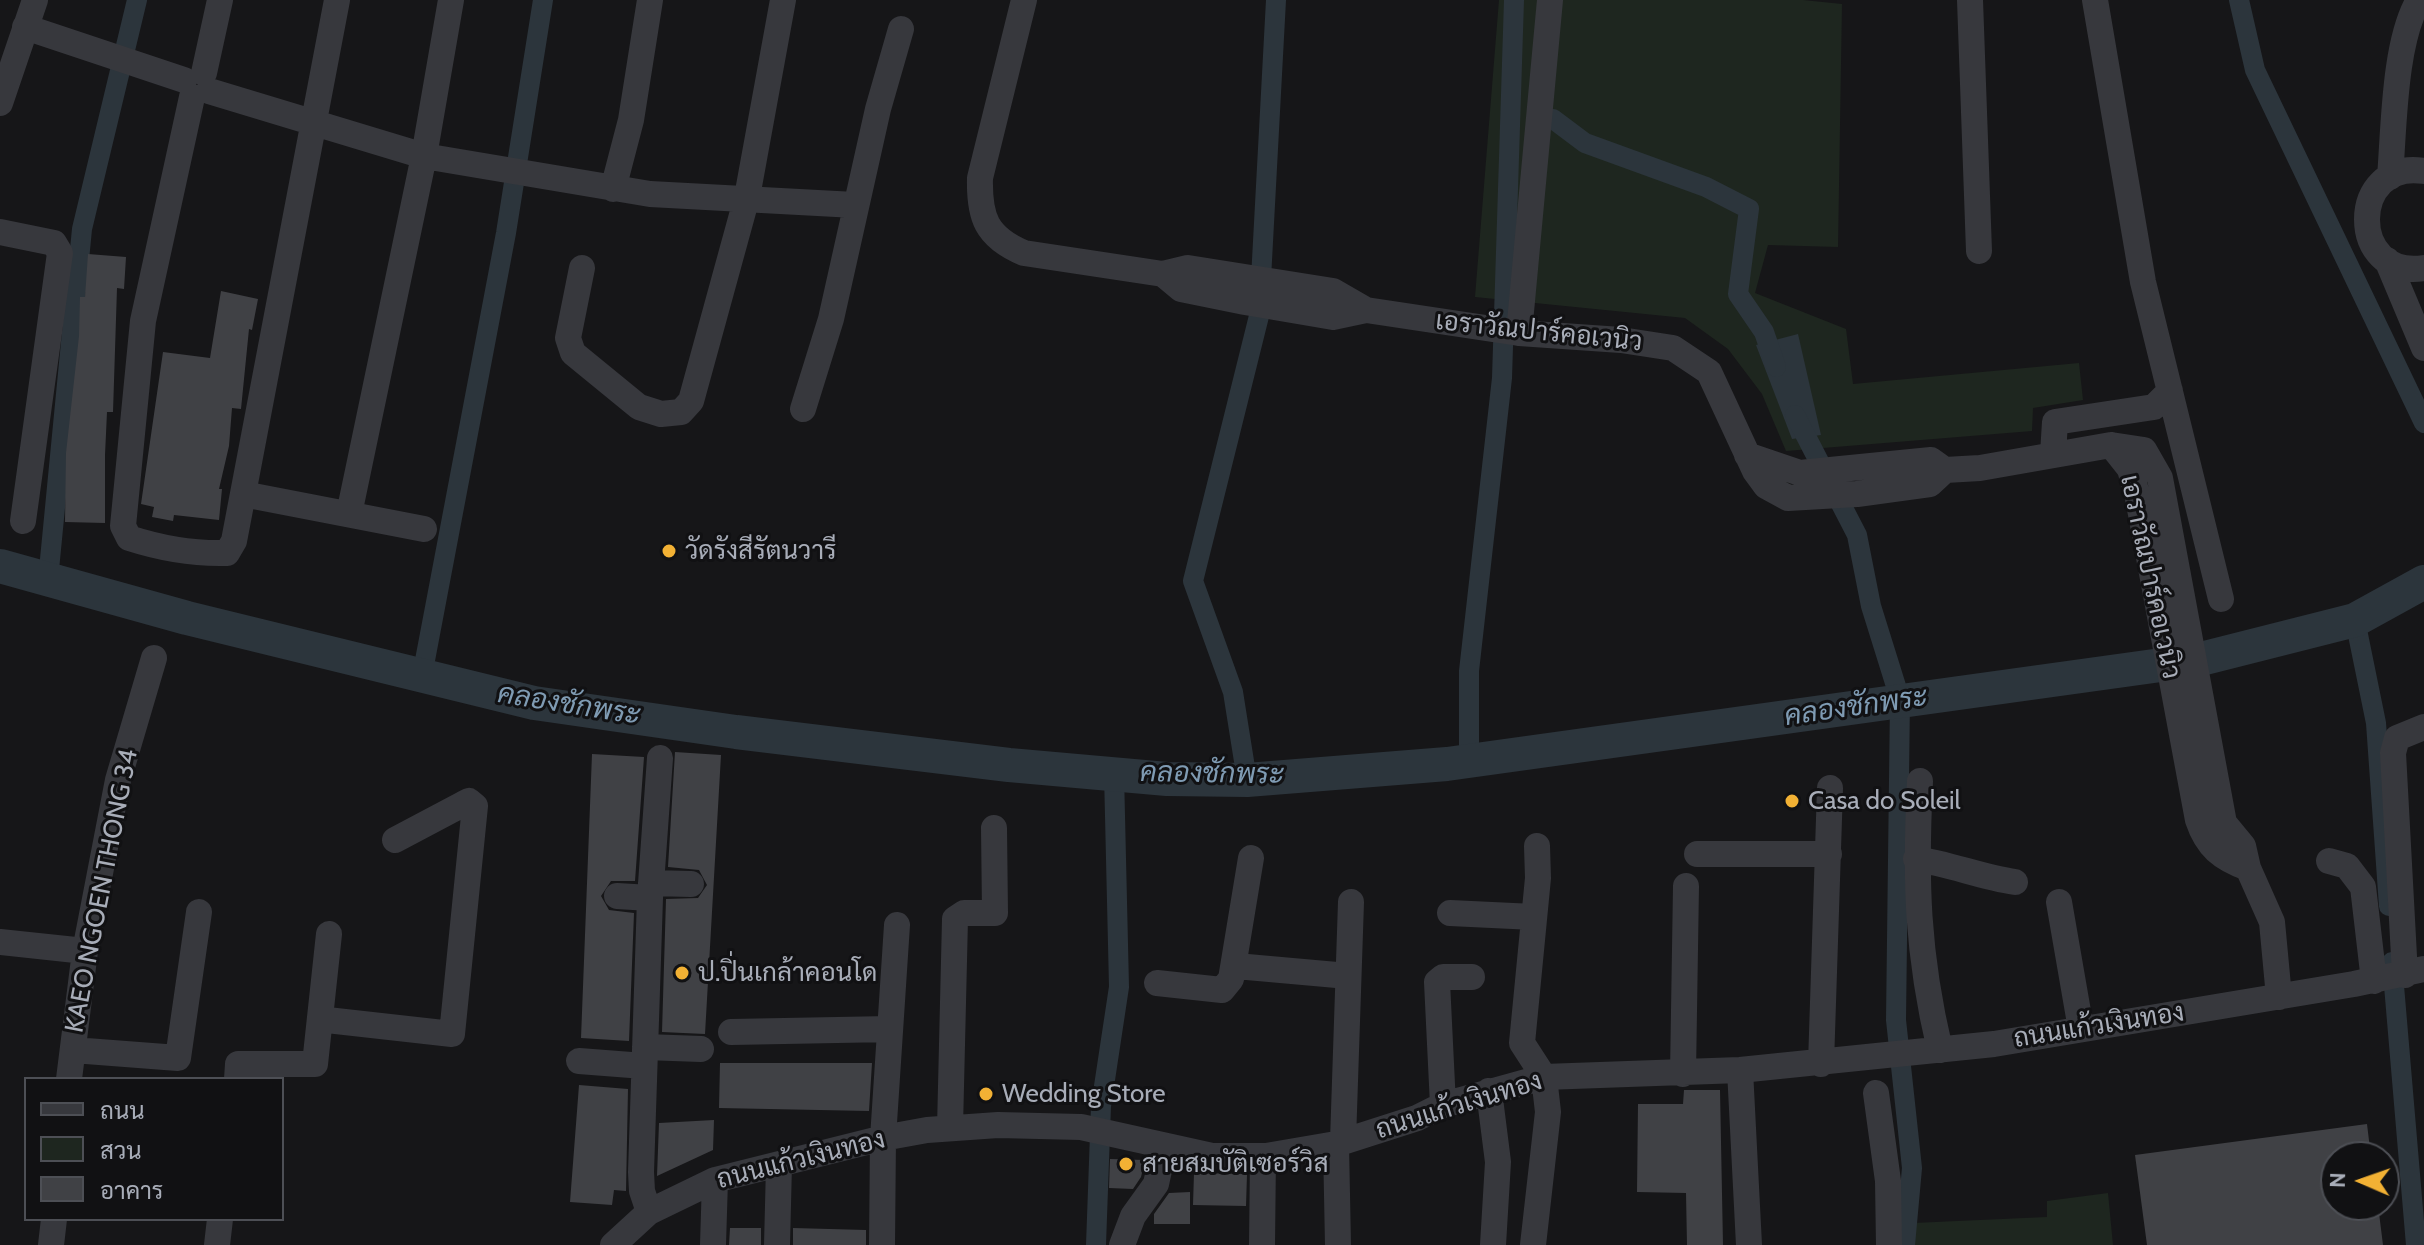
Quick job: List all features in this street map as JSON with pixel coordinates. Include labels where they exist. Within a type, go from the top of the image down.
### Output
[{"type":"street","points":[[0,103],[35,0]]},
{"type":"street","points":[[220,0],[197,85],[143,321],[123,526],[129,538],[149,545],[206,553],[227,553],[234,541],[337,0]]},
{"type":"street","points":[[349,514],[424,156],[451,0]]},
{"type":"street","points":[[613,189],[631,120],[650,0]]},
{"type":"street","points":[[582,268],[568,338],[573,353],[639,407],[661,414],[681,412],[691,401],[747,197],[783,0]]},
{"type":"street","name":"เอราวัณปาร์คอเวนิว","points":[[1024,0],[980,178],[980,202],[994,237],[1024,253],[1177,277],[1333,291],[1366,310]]},
{"type":"street","points":[[1518,333],[1550,0]]},
{"type":"street","points":[[1970,0],[1979,251]]},
{"type":"street","points":[[2095,0],[2143,282],[2221,599]]},
{"type":"street","points":[[2390,177],[2398,83],[2411,13],[2419,0]]},
{"type":"street","points":[[25,27],[424,156],[650,194],[855,205]]},
{"type":"street","points":[[803,409],[831,319],[855,205],[901,29]]},
{"type":"street","points":[[2424,171],[2403,171],[2390,177],[2378,186],[2366,213],[2371,243],[2387,260],[2408,318],[2424,348]]},
{"type":"street","points":[[0,232],[54,243],[60,253],[23,521]]},
{"type":"street","points":[[2387,260],[2408,268],[2424,268]]},
{"type":"street","name":"เอราวัณปาร์คอเวนิว","points":[[1177,277],[1333,317],[1366,310],[1518,333],[1621,340],[1673,348],[1689,355],[1709,372],[1747,455],[1770,475],[1788,498],[1920,473],[1931,460],[1945,470],[1980,468],[2111,445],[2141,466],[2209,814],[2205,842],[2225,859],[2248,868],[2272,922],[2279,997]]},
{"type":"street","points":[[2053,454],[2055,422],[2154,407],[2170,391]]},
{"type":"street","points":[[243,494],[424,529]]},
{"type":"street","name":"KAEO NGOEN THONG 34","points":[[69,1077],[85,951],[118,780],[154,658]]},
{"type":"street","points":[[2415,972],[2393,753],[2397,738],[2424,727]]},
{"type":"street","points":[[649,1212],[641,1182],[644,1056],[650,890],[660,758]]},
{"type":"street","points":[[1920,781],[1916,859],[1919,944],[1932,1051]]},
{"type":"street","points":[[1821,1064],[1830,788]]},
{"type":"street","points":[[322,1023],[327,1020],[452,1034],[475,806],[469,801],[395,840]]},
{"type":"street","points":[[950,1128],[955,919],[964,913],[995,913],[994,828]]},
{"type":"street","points":[[1533,1245],[1548,1112],[1544,1077],[1522,1043],[1537,846]]},
{"type":"street","points":[[1697,854],[1829,854]]},
{"type":"street","points":[[1157,983],[1222,990],[1236,966],[1251,858]]},
{"type":"street","points":[[1916,859],[1951,864],[1991,879],[2015,882]]},
{"type":"street","points":[[2329,861],[2347,866],[2363,887],[2374,981]]},
{"type":"street","points":[[617,896],[691,884]]},
{"type":"street","points":[[1683,1074],[1686,886]]},
{"type":"street","points":[[1338,1245],[1351,902]]},
{"type":"street","points":[[2059,902],[2081,1029]]},
{"type":"street","points":[[73,1050],[178,1058],[199,912]]},
{"type":"street","points":[[1450,913],[1534,917]]},
{"type":"street","points":[[882,1245],[883,1138],[897,925]]},
{"type":"street","points":[[237,1077],[238,1064],[315,1064],[322,1023],[329,934]]},
{"type":"street","points":[[0,942],[85,951]]},
{"type":"street","points":[[1236,966],[1348,976]]},
{"type":"street","name":"ถนนแก้วเงินทอง","points":[[613,1245],[649,1212],[715,1180],[883,1138],[950,1128],[1081,1127],[1212,1156],[1263,1156],[1340,1143],[1443,1105],[1544,1077],[1683,1074],[1879,1058],[2081,1029],[2415,972]]},
{"type":"street","points":[[1443,1105],[1437,982],[1443,977],[1472,977]]},
{"type":"street","points":[[731,1032],[890,1029]]},
{"type":"street","points":[[579,1061],[701,1049]]},
{"type":"street","points":[[1740,1070],[1749,1245]]},
{"type":"street","points":[[1489,1091],[1498,1162],[1493,1245]]},
{"type":"street","points":[[1876,1093],[1888,1181],[1889,1245]]},
{"type":"street","points":[[1122,1245],[1133,1216],[1156,1184],[1164,1147]]},
{"type":"street","points":[[1262,1245],[1263,1156]]},
{"type":"street","points":[[777,1245],[779,1165]]},
{"type":"street","points":[[713,1245],[715,1180]]},
{"type":"street","points":[[51,1245],[54,1221]]},
{"type":"street","points":[[217,1245],[220,1221]]},
{"type":"green space","points":[[1499,0],[1803,0],[1842,4],[1838,247],[1768,245],[1755,293],[1846,329],[1853,384],[2079,363],[2083,400],[2033,408],[2032,431],[1786,451],[1762,394],[1728,349],[1685,318],[1475,297]]},
{"type":"green space","points":[[2108,1193],[2113,1245],[1911,1245],[1913,1223],[2047,1217],[2047,1201]]},
{"type":"shaded area","points":[[1798,334],[1821,435],[1792,439],[1756,345]]},
{"type":"building","points":[[88,254],[126,257],[124,289],[117,288],[113,412],[107,412],[105,523],[65,522],[66,453],[79,336],[80,297],[85,297]]},
{"type":"building","points":[[221,291],[258,299],[252,330],[249,329],[241,409],[232,408],[229,446],[219,489],[222,489],[219,520],[174,515],[173,521],[152,517],[154,507],[141,504],[163,352],[210,358]]},
{"type":"building","points":[[675,752],[721,755],[705,1034],[662,1032],[666,899],[698,898],[707,885],[699,870],[668,867]]},
{"type":"building","points":[[592,754],[644,757],[635,881],[611,881],[601,896],[609,910],[634,913],[629,1041],[581,1038]]},
{"type":"building","points":[[720,1063],[872,1063],[869,1111],[719,1108]]},
{"type":"building","points":[[579,1085],[628,1089],[626,1191],[614,1190],[612,1205],[570,1202]]},
{"type":"building","points":[[1684,1090],[1720,1090],[1723,1245],[1687,1245],[1686,1193],[1637,1192],[1638,1104],[1683,1104]]},
{"type":"building","points":[[714,1120],[713,1150],[657,1176],[659,1123]]},
{"type":"building","points":[[2367,1124],[2369,1141],[2320,1141],[2320,1221],[2380,1221],[2383,1245],[2147,1245],[2135,1155]]},
{"type":"building","points":[[1110,1159],[1145,1160],[1141,1177],[1133,1189],[1109,1188]]},
{"type":"building","points":[[1194,1173],[1247,1174],[1246,1206],[1193,1205]]},
{"type":"building","points":[[1190,1192],[1190,1224],[1154,1224],[1154,1214],[1169,1193]]},
{"type":"building","points":[[730,1228],[761,1228],[761,1245],[729,1245]]},
{"type":"building","points":[[793,1228],[866,1230],[866,1245],[793,1245]]},
{"type":"waterway","points":[[48,580],[82,229],[137,0]]},
{"type":"waterway","points":[[422,676],[506,233],[543,0]]},
{"type":"waterway","points":[[1247,780],[1233,692],[1193,581],[1259,316],[1276,0]]},
{"type":"waterway","points":[[1469,761],[1469,671],[1502,378],[1514,0]]},
{"type":"waterway","points":[[2239,0],[2255,70],[2424,423]]},
{"type":"waterway","points":[[1553,119],[1585,143],[1706,187],[1749,209],[1738,294],[1764,332],[1776,367]]},
{"type":"waterway","points":[[1795,415],[1857,535],[1871,606],[1900,699],[1896,1020],[1912,1168],[1905,1245]]},
{"type":"waterway","name":"คลองชักพระ","points":[[0,566],[187,618],[534,703],[736,732],[1009,765],[1167,779],[1247,780],[1447,764],[2197,660],[2355,620],[2424,582]]},
{"type":"waterway","points":[[2355,620],[2376,723],[2389,906]]},
{"type":"waterway","points":[[1096,1245],[1101,1106],[1119,987],[1114,773]]},
{"type":"waterway","points":[[2392,962],[2416,1245]]},
{"type":"place","name":"วัดรังสีรัตนวารี","points":[[669,551]]},
{"type":"place","name":"Casa do Soleil","points":[[1792,801]]},
{"type":"place","name":"ป.ปิ่นเกล้าคอนโด","points":[[682,973]]},
{"type":"place","name":"Wedding Store","points":[[986,1094]]},
{"type":"place","name":"สายสมบัติเซอร์วิส","points":[[1126,1164]]}]
